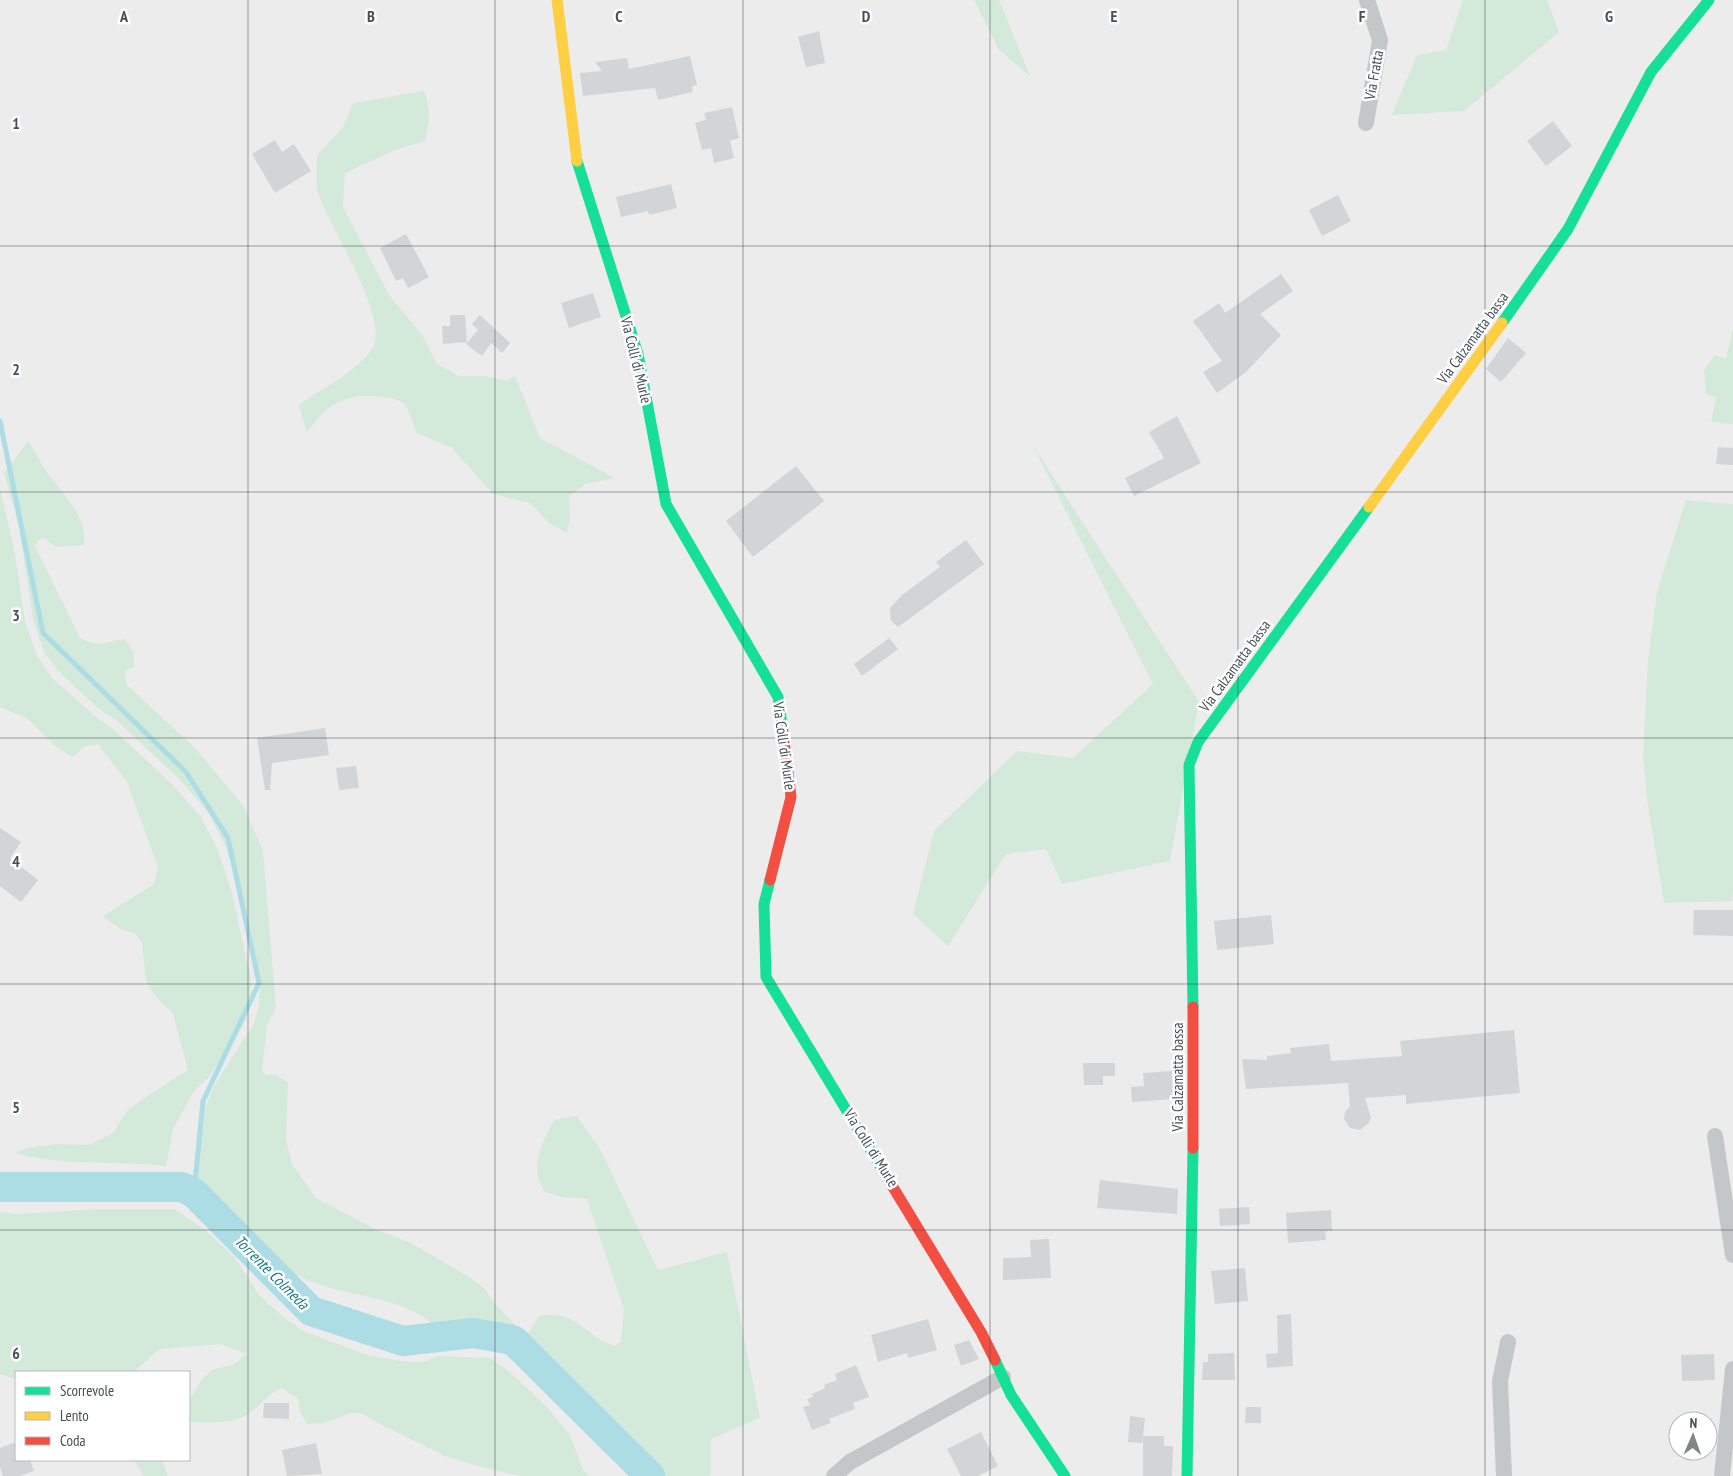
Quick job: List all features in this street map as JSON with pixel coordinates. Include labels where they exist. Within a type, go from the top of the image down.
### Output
[{"type":"street","name":"Via Colli di Murle","points":[[558,0],[578,163],[638,354],[666,504],[778,697],[791,797],[764,904],[766,977],[981,1332],[1011,1395],[1065,1476]]},
{"type":"street","name":"Via Fratta","points":[[1366,123],[1380,40],[1367,0]]},
{"type":"street","name":"Via Calzamatta bassa","points":[[1187,1476],[1194,1080],[1189,765],[1198,742],[1511,311],[1568,229],[1651,72],[1709,0]]},
{"type":"street","points":[[1715,1136],[1733,1255]]},
{"type":"street","points":[[1504,1476],[1500,1381],[1508,1342]]},
{"type":"street","points":[[1722,1476],[1733,1369]]},
{"type":"street","points":[[834,1476],[850,1462],[1002,1377]]},
{"type":"green space","points":[[974,0],[999,0],[1030,76],[999,50]]},
{"type":"green space","points":[[1463,0],[1547,0],[1559,32],[1464,111],[1392,115],[1417,55],[1446,50]]},
{"type":"green space","points":[[424,91],[429,116],[425,141],[395,150],[345,173],[343,207],[389,295],[423,336],[437,364],[459,376],[486,376],[507,381],[515,376],[540,438],[615,478],[585,484],[569,497],[570,517],[567,533],[549,523],[530,503],[493,494],[452,448],[417,433],[406,407],[397,400],[385,397],[358,396],[338,402],[322,414],[307,433],[299,405],[338,380],[365,358],[372,349],[376,336],[373,317],[366,296],[318,193],[316,179],[317,155],[343,127],[353,103]]},
{"type":"green space","points":[[1733,328],[1733,424],[1711,422],[1716,397],[1706,394],[1704,370],[1715,355],[1726,359]]},
{"type":"green space","points":[[28,441],[44,468],[72,504],[82,523],[84,545],[56,547],[44,538],[38,540],[35,546],[80,638],[99,644],[125,639],[134,653],[134,667],[126,670],[124,673],[127,685],[195,748],[243,805],[263,851],[276,1008],[267,1025],[262,1072],[267,1075],[277,1075],[288,1083],[286,1140],[292,1164],[316,1198],[377,1230],[409,1242],[471,1278],[485,1289],[496,1305],[516,1326],[510,1345],[495,1340],[451,1341],[423,1317],[398,1305],[310,1281],[296,1274],[261,1249],[246,1244],[237,1244],[216,1225],[194,1200],[195,1161],[203,1114],[214,1086],[254,1023],[259,1005],[260,978],[239,888],[225,845],[208,812],[179,779],[117,721],[100,710],[59,672],[44,652],[33,619],[19,527],[4,473]]},
{"type":"green space","points":[[1032,444],[1199,702],[1170,861],[1062,884],[1046,849],[1006,854],[948,946],[913,914],[934,831],[1017,751],[1073,758],[1153,684]]},
{"type":"green space","points":[[0,488],[15,554],[25,621],[37,656],[52,678],[95,716],[112,728],[173,785],[201,817],[217,848],[231,890],[251,979],[250,1004],[246,1020],[210,1076],[194,1091],[173,1129],[166,1166],[71,1162],[15,1153],[27,1148],[56,1144],[89,1145],[113,1133],[126,1112],[141,1100],[188,1070],[173,1014],[155,996],[146,981],[142,943],[136,934],[119,928],[103,917],[154,884],[158,867],[127,782],[98,744],[86,746],[72,757],[55,746],[28,719],[0,707]]},
{"type":"green space","points":[[1686,500],[1733,504],[1732,901],[1664,903],[1648,807],[1643,757],[1648,660],[1657,592]]},
{"type":"green space","points":[[577,1116],[600,1149],[658,1270],[727,1252],[760,1418],[711,1439],[711,1473],[709,1476],[647,1476],[590,1418],[543,1389],[522,1367],[520,1348],[539,1316],[562,1316],[579,1324],[595,1336],[614,1346],[621,1342],[624,1309],[587,1199],[563,1197],[545,1192],[540,1183],[538,1173],[537,1164],[541,1146],[554,1120]]},
{"type":"green space","points":[[97,1209],[175,1209],[205,1230],[235,1258],[260,1296],[303,1331],[367,1355],[401,1361],[423,1362],[439,1356],[491,1358],[514,1376],[547,1407],[570,1435],[583,1469],[589,1476],[521,1476],[478,1466],[445,1456],[361,1413],[352,1413],[323,1423],[307,1424],[300,1412],[298,1399],[281,1388],[241,1418],[219,1422],[190,1422],[190,1399],[202,1379],[213,1369],[233,1365],[247,1354],[220,1344],[159,1349],[135,1371],[15,1371],[15,1379],[0,1374],[0,1212],[21,1214]]},
{"type":"green space","points":[[135,1461],[162,1461],[168,1476],[144,1476]]},
{"type":"building","points":[[819,31],[825,63],[806,67],[798,37]]},
{"type":"building","points":[[690,56],[697,85],[692,86],[693,92],[658,100],[655,88],[583,96],[580,73],[602,71],[595,62],[627,58],[629,69]]},
{"type":"building","points":[[732,107],[739,138],[730,141],[734,158],[714,163],[711,148],[702,150],[695,123],[706,120],[704,113]]},
{"type":"building","points":[[1553,121],[1572,146],[1546,166],[1527,141]]},
{"type":"building","points":[[275,140],[282,152],[294,144],[311,171],[275,193],[252,154]]},
{"type":"building","points":[[671,184],[677,208],[649,215],[648,211],[621,217],[616,197]]},
{"type":"building","points":[[1338,195],[1351,221],[1322,236],[1309,210]]},
{"type":"building","points":[[406,234],[429,277],[408,288],[403,278],[396,281],[380,248]]},
{"type":"building","points":[[1281,274],[1293,291],[1260,314],[1281,335],[1246,372],[1217,393],[1203,372],[1222,361],[1193,321],[1219,303],[1225,313]]},
{"type":"building","points":[[593,293],[601,317],[569,328],[561,303]]},
{"type":"building","points":[[450,315],[465,315],[467,342],[443,344],[442,326],[450,326]]},
{"type":"building","points":[[480,315],[510,343],[502,353],[491,343],[482,356],[466,344],[478,330],[472,324]]},
{"type":"building","points":[[1508,338],[1526,353],[1501,382],[1486,369]]},
{"type":"building","points":[[1177,416],[1201,463],[1134,496],[1125,478],[1164,458],[1149,432]]},
{"type":"building","points":[[1718,447],[1733,448],[1733,465],[1716,464]]},
{"type":"building","points":[[796,466],[824,501],[753,557],[726,521]]},
{"type":"building","points":[[966,540],[984,564],[898,627],[891,621],[890,608],[902,595],[940,567],[936,562]]},
{"type":"building","points":[[889,638],[898,649],[862,676],[854,664]]},
{"type":"building","points":[[325,728],[329,755],[272,763],[270,790],[265,790],[257,738]]},
{"type":"building","points":[[356,766],[359,788],[339,790],[336,768]]},
{"type":"building","points":[[0,828],[21,842],[10,858],[38,880],[21,902],[0,886]]},
{"type":"building","points":[[1694,910],[1733,910],[1733,936],[1693,935]]},
{"type":"building","points":[[1271,915],[1274,944],[1217,950],[1214,921]]},
{"type":"building","points":[[1514,1030],[1520,1093],[1406,1104],[1406,1095],[1365,1098],[1371,1118],[1368,1124],[1360,1130],[1350,1128],[1344,1119],[1345,1112],[1350,1106],[1348,1083],[1246,1089],[1242,1059],[1267,1060],[1267,1056],[1291,1053],[1290,1048],[1329,1044],[1331,1061],[1402,1056],[1400,1041]]},
{"type":"building","points":[[1083,1063],[1115,1063],[1115,1076],[1103,1076],[1103,1085],[1084,1085]]},
{"type":"building","points":[[1172,1071],[1174,1099],[1132,1102],[1131,1087],[1144,1086],[1143,1073]]},
{"type":"building","points":[[1100,1180],[1178,1189],[1177,1214],[1097,1208]]},
{"type":"building","points":[[1249,1207],[1250,1224],[1220,1226],[1219,1209]]},
{"type":"building","points":[[1331,1210],[1332,1231],[1325,1231],[1326,1240],[1288,1243],[1286,1213]]},
{"type":"building","points":[[1049,1239],[1051,1278],[1003,1280],[1003,1258],[1031,1257],[1030,1240]]},
{"type":"building","points":[[1245,1268],[1248,1301],[1215,1304],[1211,1271]]},
{"type":"building","points":[[1291,1314],[1293,1366],[1267,1368],[1266,1354],[1278,1353],[1277,1315]]},
{"type":"building","points":[[928,1319],[937,1350],[908,1358],[907,1353],[878,1362],[871,1335]]},
{"type":"building","points":[[969,1340],[979,1359],[961,1366],[954,1345]]},
{"type":"building","points":[[1234,1353],[1235,1380],[1202,1380],[1203,1362],[1208,1362],[1208,1354]]},
{"type":"building","points":[[1714,1354],[1715,1380],[1682,1381],[1681,1355]]},
{"type":"building","points":[[856,1365],[869,1397],[853,1403],[855,1409],[829,1419],[831,1423],[812,1430],[803,1407],[810,1405],[807,1399],[813,1397],[812,1394],[825,1388],[824,1385],[837,1380],[835,1374]]},
{"type":"building","points":[[264,1403],[289,1403],[289,1419],[263,1418]]},
{"type":"building","points":[[1246,1407],[1261,1407],[1261,1423],[1245,1423]]},
{"type":"building","points":[[1130,1416],[1145,1418],[1142,1443],[1128,1442]]},
{"type":"building","points":[[981,1432],[998,1466],[978,1476],[961,1476],[947,1449]]},
{"type":"building","points":[[1143,1436],[1164,1436],[1164,1446],[1173,1446],[1172,1476],[1143,1476]]},
{"type":"building","points":[[15,1442],[15,1461],[30,1461],[34,1471],[20,1476],[3,1476],[0,1467],[0,1448]]},
{"type":"building","points":[[316,1443],[322,1474],[287,1476],[282,1450]]},
{"type":"waterway","points":[[0,421],[43,633],[186,772],[228,838],[259,983],[203,1101],[194,1193]]},
{"type":"waterway","name":"Torrente Colmeda","points":[[0,1187],[182,1187],[194,1193],[311,1311],[403,1341],[473,1333],[513,1340],[650,1476]]},
{"type":"traffic: fast","points":[[1502,323],[1568,229],[1651,72],[1709,0]]},
{"type":"traffic: fast","points":[[577,161],[638,354],[666,504],[778,697],[782,725]]},
{"type":"traffic: fast","points":[[1193,1007],[1189,765],[1198,742],[1369,507]]},
{"type":"traffic: fast","points":[[770,880],[764,904],[766,977],[885,1174]]},
{"type":"traffic: fast","points":[[1187,1476],[1193,1148]]},
{"type":"traffic: fast","points":[[995,1360],[1011,1395],[1065,1476]]},
{"type":"traffic: slow","points":[[557,0],[577,161]]},
{"type":"traffic: slow","points":[[1369,507],[1502,323]]},
{"type":"traffic: jam","points":[[770,880],[791,797],[782,725]]},
{"type":"traffic: jam","points":[[1193,1007],[1193,1148]]},
{"type":"traffic: jam","points":[[885,1174],[981,1332],[995,1360]]}]
